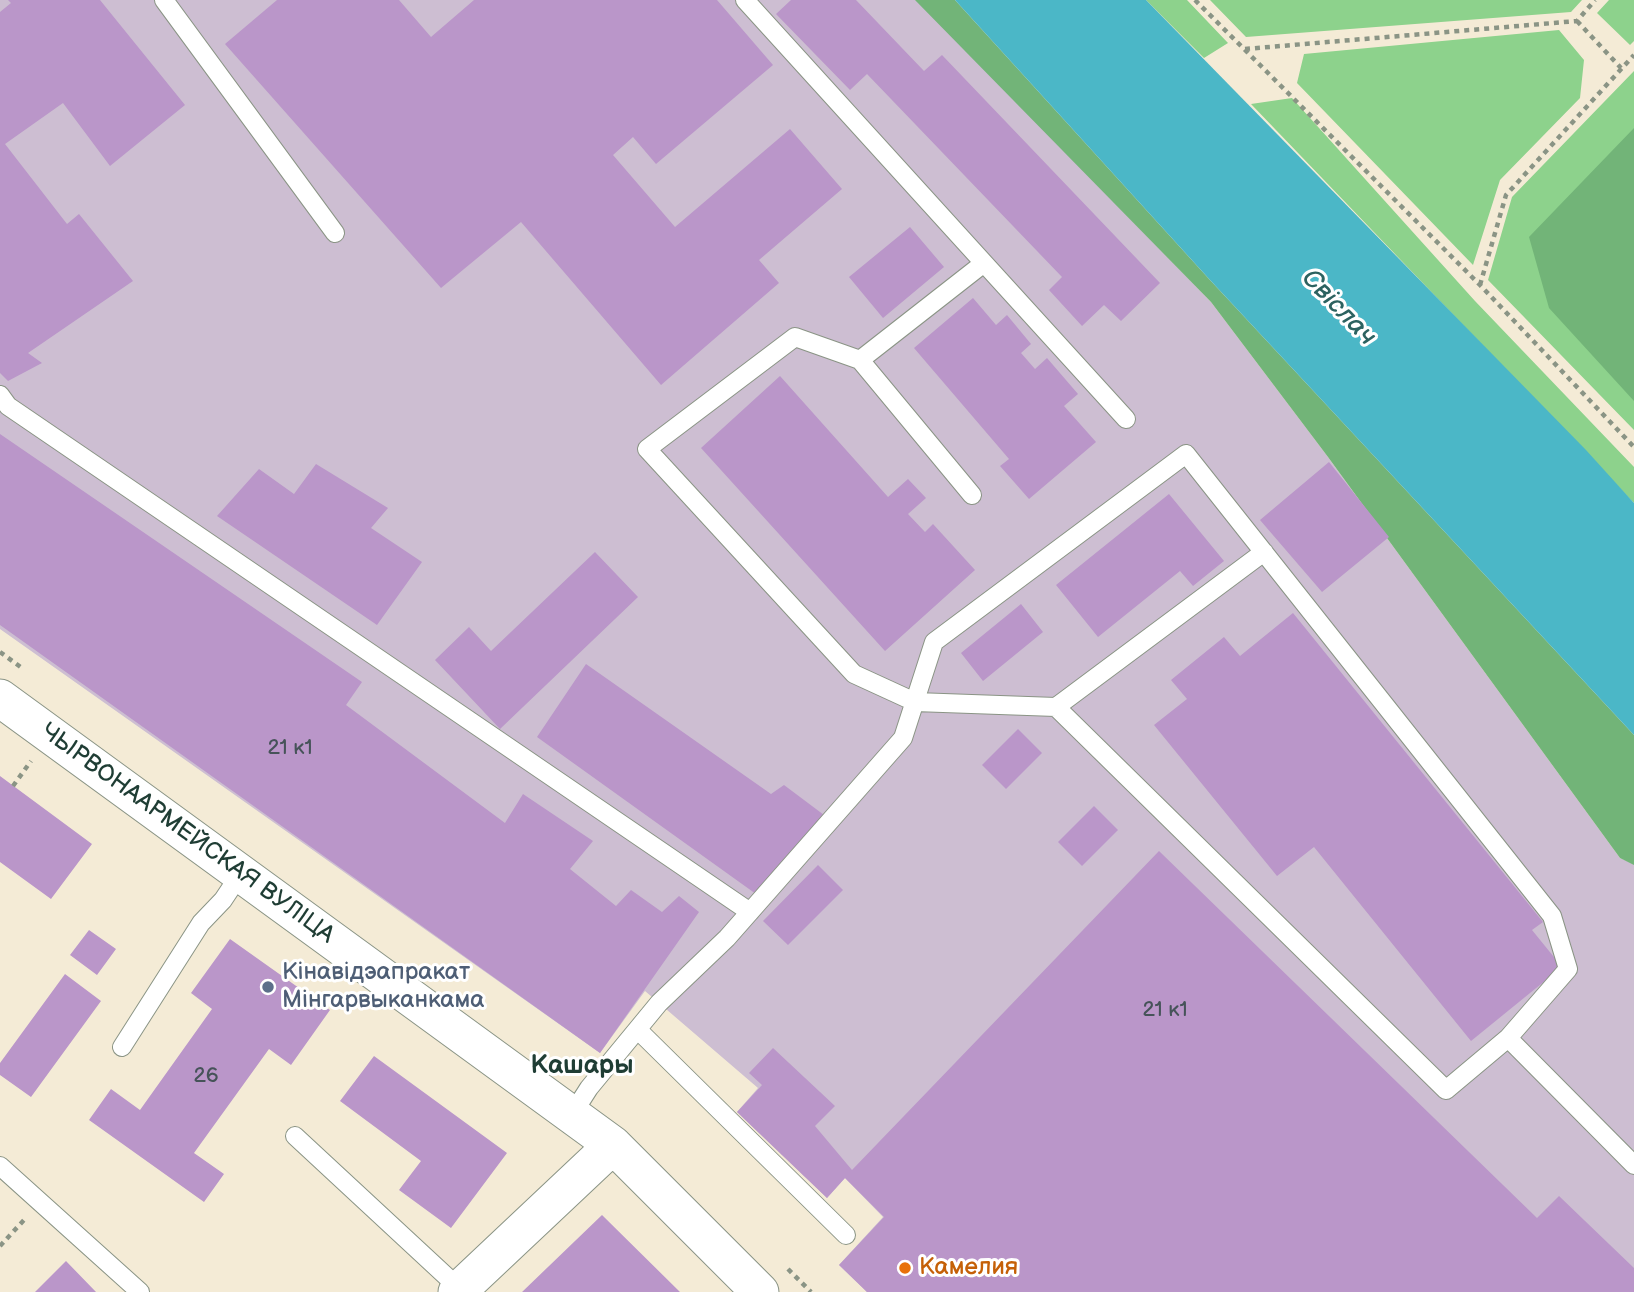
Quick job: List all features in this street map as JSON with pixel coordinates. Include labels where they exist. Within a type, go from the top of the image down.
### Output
[{"type":"street","name":"ЧЫРВОНААРМЕЙСКАЯ ВУЛІЦА","points":[[0,698],[613,1144],[760,1292]]},
{"type":"street","points":[[459,1291],[613,1144]]},
{"type":"lane","points":[[164,0],[335,233]]},
{"type":"lane","points":[[746,0],[1126,419]]},
{"type":"lane","points":[[860,360],[984,263]]},
{"type":"lane","points":[[972,495],[860,360],[795,337],[647,450],[854,674],[915,702],[1056,707],[1264,552]]},
{"type":"lane","points":[[0,395],[20,414],[750,912]]},
{"type":"lane","points":[[573,1113],[589,1088],[659,1003],[750,912],[903,738],[934,642],[1186,454],[1552,916],[1568,969],[1508,1038],[1446,1090],[1056,707]]},
{"type":"lane","points":[[122,1047],[201,923],[223,900],[241,873]]},
{"type":"lane","points":[[638,1030],[846,1235]]},
{"type":"lane","points":[[1508,1038],[1634,1165]]},
{"type":"lane","points":[[295,1136],[459,1291]]},
{"type":"lane","points":[[0,1166],[140,1292]]},
{"type":"path","points":[[1195,0],[1480,285],[1634,447]]},
{"type":"path","points":[[1244,49],[1577,21],[1595,0]]},
{"type":"path","points":[[1577,21],[1620,68]]},
{"type":"path","points":[[1480,285],[1506,195],[1634,55]]},
{"type":"path","points":[[13,786],[32,760]]},
{"type":"path","points":[[0,1246],[42,1202]]},
{"type":"shaded area","points":[[0,0],[918,0],[1211,302],[1328,457],[1620,858],[1634,864],[1634,1292],[867,1292],[839,1265],[883,1217],[845,1178],[827,1198],[737,1112],[758,1088],[645,991],[600,1053],[0,629]]},
{"type":"green space","points":[[915,0],[955,0],[1210,280],[1634,735],[1634,865],[1620,858],[1328,457],[1211,302]]},
{"type":"green space","points":[[1146,0],[1187,0],[1228,43],[1204,58]]},
{"type":"green space","points":[[1210,0],[1582,0],[1571,12],[1246,37]]},
{"type":"green space","points":[[1609,0],[1634,0],[1634,41],[1630,45],[1597,13]]},
{"type":"green space","points":[[1559,30],[1584,60],[1580,98],[1500,180],[1473,265],[1297,83],[1304,54]]},
{"type":"green space","points":[[1634,71],[1634,430],[1488,280],[1512,197]]},
{"type":"green space","points":[[1292,98],[1475,301],[1634,467],[1634,503],[1251,104]]},
{"type":"green space","points":[[1634,128],[1634,401],[1549,308],[1529,237]]},
{"type":"water","name":"Свіслач","points":[[955,0],[1146,0],[1586,450],[1634,503],[1634,735],[1210,280]]},
{"type":"building","points":[[8,0],[100,0],[185,105],[110,166],[63,103],[5,144],[67,224],[79,214],[133,281],[28,353],[42,363],[8,381],[0,373],[0,12],[11,3]]},
{"type":"building","points":[[277,0],[399,0],[431,37],[474,0],[717,0],[773,65],[656,164],[633,137],[613,155],[675,227],[790,129],[842,189],[759,260],[779,283],[661,385],[521,222],[441,288],[225,44]]},
{"type":"building","points":[[791,0],[856,0],[924,71],[942,55],[1160,283],[1121,321],[1104,305],[1082,326],[1049,290],[1062,277],[867,74],[850,90],[776,14]]},
{"type":"building","points":[[910,227],[944,267],[883,318],[849,277]]},
{"type":"building","points":[[973,298],[996,325],[1007,315],[1031,344],[1021,353],[1035,369],[1047,358],[1078,394],[1064,406],[1096,442],[1029,499],[1000,466],[1009,459],[914,348]]},
{"type":"building","points":[[780,376],[888,497],[908,479],[926,498],[908,514],[925,532],[933,524],[975,570],[885,651],[701,448]]},
{"type":"building","points":[[0,434],[362,682],[346,705],[505,823],[523,794],[593,841],[570,869],[616,906],[631,890],[662,912],[679,896],[699,912],[600,1053],[0,625]]},
{"type":"building","points":[[1329,462],[1389,537],[1322,592],[1260,520]]},
{"type":"building","points":[[316,464],[388,508],[371,528],[422,562],[377,625],[217,516],[259,469],[294,494]]},
{"type":"building","points":[[1169,494],[1224,561],[1193,586],[1180,571],[1098,637],[1056,585]]},
{"type":"building","points":[[595,552],[638,597],[500,729],[435,660],[469,627],[491,651]]},
{"type":"building","points":[[1021,604],[1043,632],[983,681],[961,653]]},
{"type":"building","points":[[1293,613],[1543,922],[1532,930],[1562,967],[1471,1041],[1314,847],[1277,876],[1154,725],[1187,699],[1171,680],[1224,637],[1240,656]]},
{"type":"building","points":[[586,664],[771,794],[784,785],[824,815],[756,894],[537,737]]},
{"type":"building","points":[[1018,729],[1042,753],[1006,789],[982,765]]},
{"type":"building","points":[[0,776],[92,844],[51,899],[0,862]]},
{"type":"building","points":[[1094,806],[1118,830],[1082,866],[1058,842]]},
{"type":"building","points":[[1159,851],[1537,1218],[1559,1196],[1634,1268],[1634,1292],[867,1292],[839,1265],[884,1217],[845,1178],[827,1198],[737,1112],[762,1085],[749,1073],[773,1048],[835,1106],[815,1126],[852,1170]]},
{"type":"building","points":[[818,865],[843,890],[788,945],[763,921]]},
{"type":"building","points":[[89,930],[116,949],[97,975],[70,955]]},
{"type":"building","points":[[230,939],[330,1010],[291,1065],[269,1049],[194,1153],[224,1174],[204,1202],[89,1120],[111,1089],[140,1110],[212,1009],[191,993]]},
{"type":"building","points":[[65,974],[101,1001],[31,1097],[0,1075],[0,1063]]},
{"type":"building","points":[[374,1056],[507,1153],[451,1228],[399,1190],[421,1161],[340,1101]]},
{"type":"building","points":[[602,1215],[680,1292],[522,1292]]},
{"type":"building","points":[[66,1261],[96,1292],[35,1292]]},
{"type":"place","name":"Кінавідэапракат Мінгарвыканкама","points":[[268,987]]},
{"type":"place","name":"Камелия","points":[[905,1268]]},
{"type":"district","name":"Кашары","points":[[582,1066]]}]
